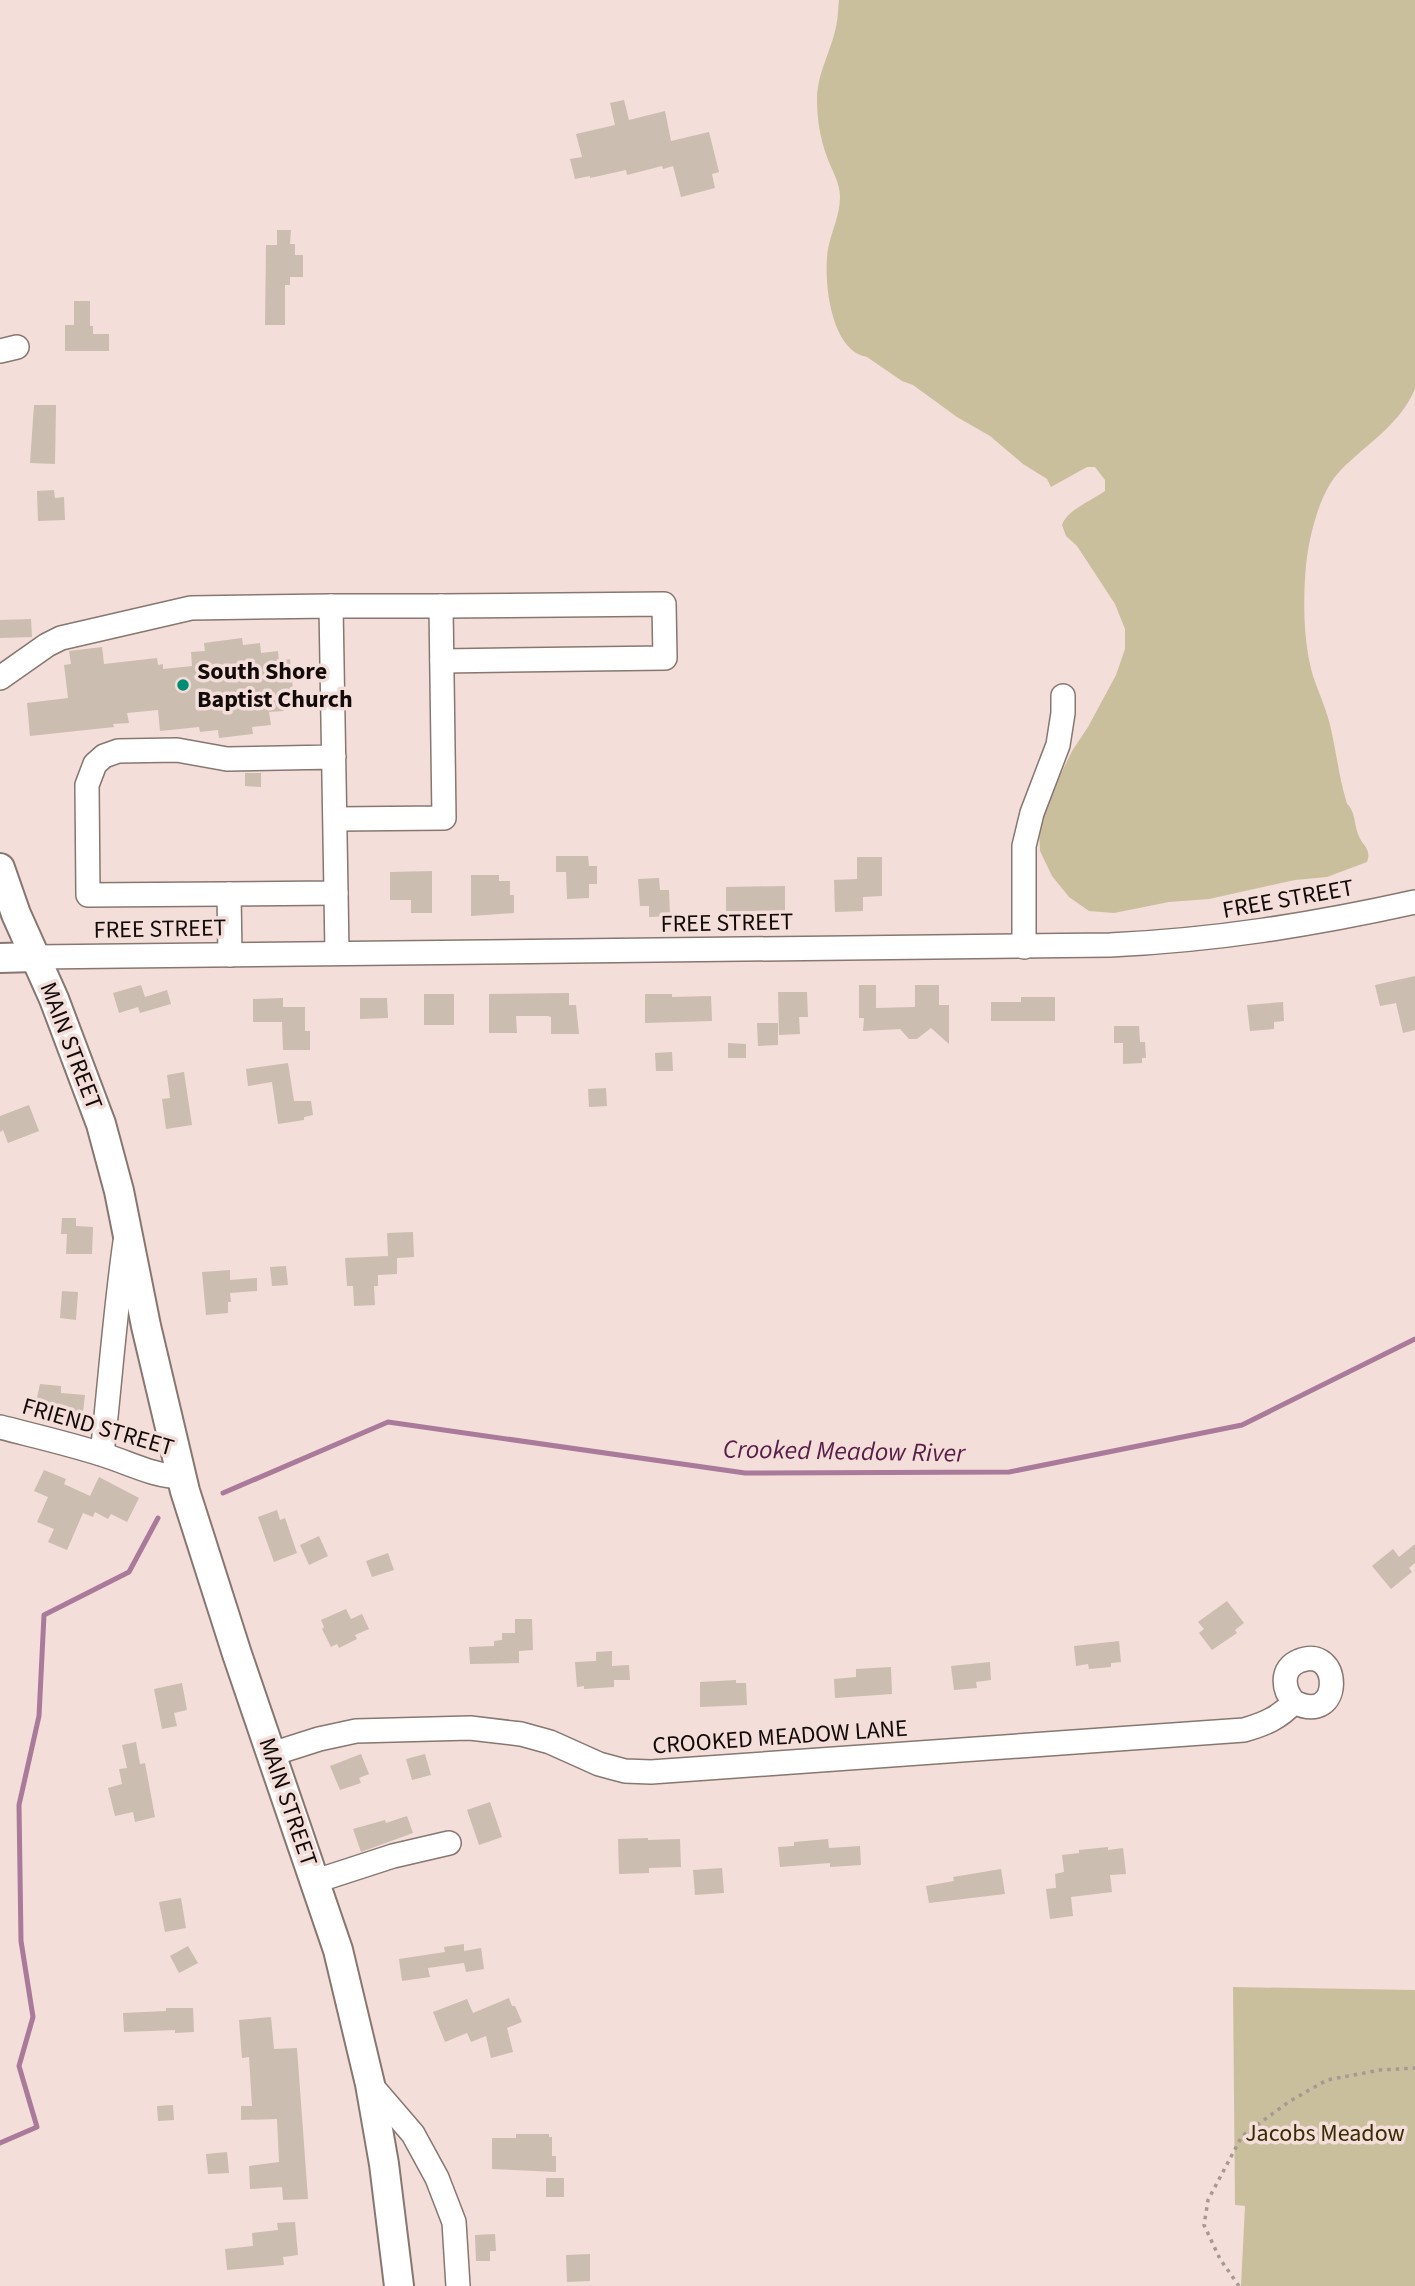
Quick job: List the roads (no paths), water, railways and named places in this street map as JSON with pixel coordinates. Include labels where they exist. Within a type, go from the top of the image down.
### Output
[{"type":"main road","name":"MAIN STREET","points":[[0,868],[10,900],[54,999],[101,1124],[113,1164],[146,1326],[182,1477],[198,1532],[316,1881],[351,1996],[386,2175],[400,2286]]},
{"type":"main road","points":[[0,958],[35,957]]},
{"type":"street","points":[[0,678],[61,638],[191,608],[664,604],[665,658],[442,660]]},
{"type":"street","points":[[331,606],[337,953]]},
{"type":"street","points":[[335,819],[444,818],[441,606]]},
{"type":"street","points":[[1024,947],[1024,846],[1032,813],[1058,745],[1063,696]]},
{"type":"street","points":[[334,757],[227,759],[177,750],[118,751],[104,756],[95,764],[87,785],[88,895],[335,893]]},
{"type":"street","points":[[229,894],[230,955]]},
{"type":"street","name":"FREE STREET","points":[[35,957],[1133,944],[1224,937],[1320,922],[1415,902]]},
{"type":"street","name":"MAIN STREET","points":[[102,1454],[114,1323],[127,1229]]},
{"type":"street","points":[[114,1346],[120,1335],[146,1326]]},
{"type":"street","name":"FRIEND STREET","points":[[0,1427],[102,1454],[144,1471],[182,1477]]},
{"type":"street","name":"CROOKED MEADOW LANE","points":[[272,1755],[319,1739],[356,1731],[482,1729],[521,1734],[550,1742],[589,1760],[625,1771],[651,1772],[1244,1730],[1281,1715],[1294,1702]]},
{"type":"street","points":[[316,1881],[393,1856],[450,1843]]},
{"type":"street","points":[[370,2084],[414,2134],[437,2178],[454,2222],[458,2286]]},
{"type":"waterway","name":"Crooked Meadow River","points":[[223,1493],[388,1422],[745,1473],[1009,1472],[1242,1425],[1415,1339]]},
{"type":"waterway","name":"Crooked Meadow River","points":[[0,2143],[37,2127],[19,2066],[33,2017],[21,1941],[19,1805],[39,1716],[44,1615],[129,1572],[158,1518]]},
{"type":"place","name":"South Shore Baptist Church","points":[[183,685]]},
{"type":"park label","name":"Jacobs Meadow","points":[[1325,2133]]}]
